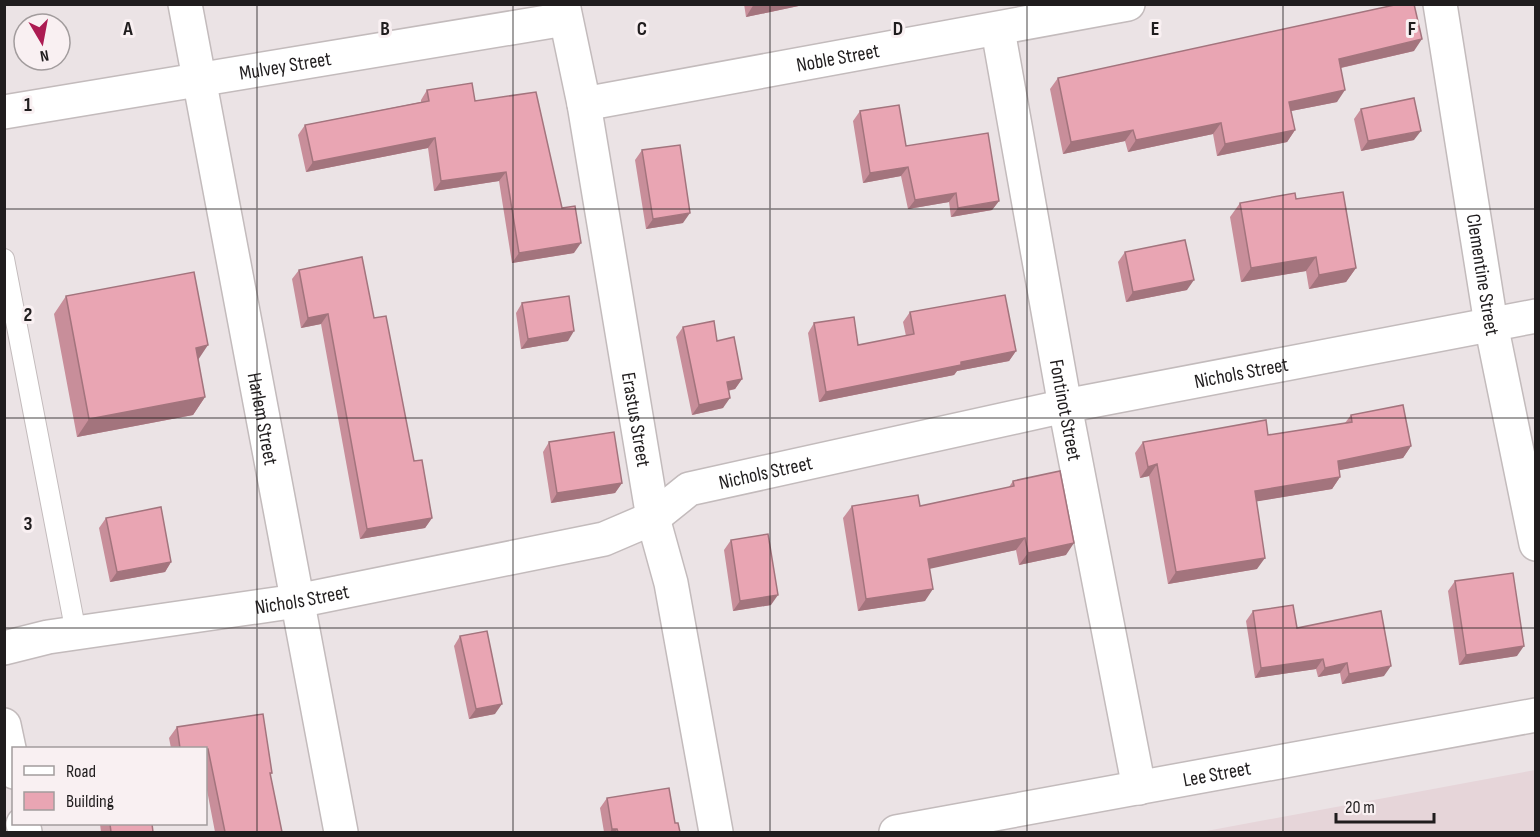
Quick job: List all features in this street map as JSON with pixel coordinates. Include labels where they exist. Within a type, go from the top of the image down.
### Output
[{"type":"street","name":"Harlem Street","points":[[185,4],[341,832]]},
{"type":"street","name":"Noble Street","points":[[584,104],[998,30],[1128,4]]},
{"type":"street","name":"Clementine Street","points":[[1440,4],[1491,324],[1536,544]]},
{"type":"street","name":"Mulvey Street","points":[[4,112],[200,80],[564,12]]},
{"type":"street","name":"Erastus Street","points":[[564,12],[584,104],[653,518],[671,583],[716,832]]},
{"type":"street","name":"Fontinot Street","points":[[998,30],[1065,406],[1139,788]]},
{"type":"street","name":"Nichols Street","points":[[4,648],[76,633],[297,602],[604,538],[653,518],[690,489],[1065,406],[1536,316]]},
{"type":"street","name":"Lee Street","points":[[896,832],[1536,715]]},
{"type":"street","points":[[4,725],[12,763]]},
{"type":"lane","points":[[4,259],[76,633]]},
{"type":"shaded area","points":[[1535,770],[1535,832],[1201,832]]},
{"type":"building","points":[[1399,4],[1414,4],[1422,39],[1339,59],[1345,90],[1289,102],[1295,130],[1225,144],[1221,123],[1136,140],[1133,130],[1071,142],[1058,78]]},
{"type":"building","points":[[472,83],[475,101],[536,92],[562,208],[575,206],[581,243],[519,253],[506,172],[441,181],[435,138],[313,162],[305,125],[429,101],[427,90]]},
{"type":"building","points":[[1414,98],[1421,131],[1368,141],[1361,109]]},
{"type":"building","points":[[899,105],[906,146],[988,133],[999,201],[958,208],[956,193],[915,200],[908,167],[870,173],[860,111]]},
{"type":"building","points":[[680,145],[690,213],[653,219],[642,150]]},
{"type":"building","points":[[1343,192],[1356,268],[1319,275],[1316,257],[1251,268],[1240,203],[1295,193],[1296,199]]},
{"type":"building","points":[[1185,240],[1194,280],[1133,292],[1125,252]]},
{"type":"building","points":[[362,257],[374,318],[386,316],[414,461],[422,460],[432,518],[367,529],[328,314],[308,318],[299,270]]},
{"type":"building","points":[[194,272],[208,345],[196,348],[205,397],[89,419],[66,296]]},
{"type":"building","points":[[1005,295],[1016,351],[961,362],[961,365],[826,392],[814,323],[854,317],[858,345],[914,334],[910,312]]},
{"type":"building","points":[[569,296],[574,331],[528,339],[522,303]]},
{"type":"building","points":[[714,321],[717,341],[734,337],[742,379],[727,382],[730,398],[699,405],[683,327]]},
{"type":"building","points":[[1403,405],[1411,446],[1338,461],[1340,477],[1255,491],[1265,558],[1176,572],[1157,464],[1148,467],[1143,442],[1266,420],[1268,435],[1352,422],[1351,415]]},
{"type":"building","points":[[614,432],[622,483],[557,493],[549,442]]},
{"type":"building","points":[[1060,471],[1074,543],[1028,553],[1025,538],[928,559],[933,589],[866,599],[852,506],[918,495],[920,506],[1014,486],[1013,481]]},
{"type":"building","points":[[161,507],[171,562],[117,572],[106,518]]},
{"type":"building","points":[[768,534],[778,595],[740,601],[731,540]]},
{"type":"building","points":[[1513,573],[1524,646],[1466,655],[1455,581]]},
{"type":"building","points":[[1293,605],[1297,628],[1381,611],[1391,666],[1349,674],[1347,663],[1325,668],[1323,659],[1261,668],[1253,611]]},
{"type":"building","points":[[487,631],[502,704],[476,709],[460,636]]},
{"type":"building","points":[[263,714],[272,773],[270,773],[282,832],[225,832],[208,749],[207,747],[180,747],[177,727]]},
{"type":"building","points":[[669,788],[675,823],[678,823],[680,832],[618,832],[617,829],[612,829],[607,798]]},
{"type":"building","points":[[110,825],[152,825],[153,832],[111,832]]}]
